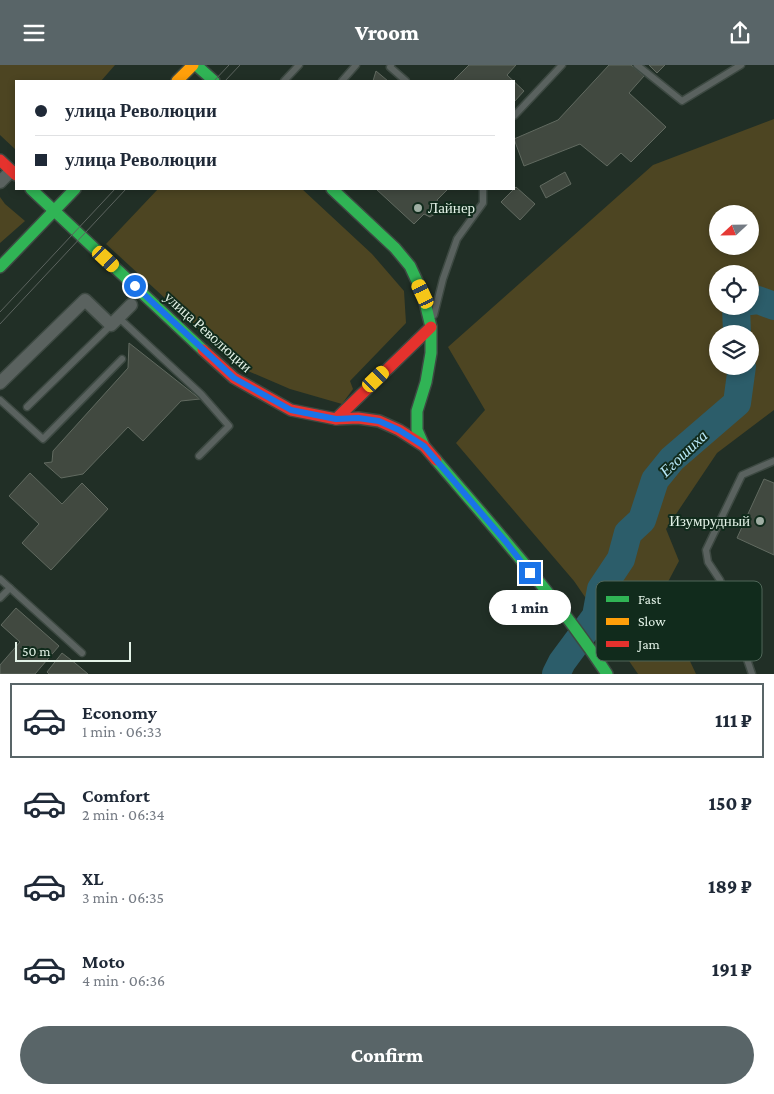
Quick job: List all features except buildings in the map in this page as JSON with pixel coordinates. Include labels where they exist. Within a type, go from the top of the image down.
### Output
[{"type":"main road","points":[[178,80],[194,65],[213,80]]},
{"type":"main road","points":[[0,160],[14,173]]},
{"type":"main road","name":"улица Революции","points":[[32,190],[234,378],[291,410],[336,419],[358,418],[379,421],[399,430],[424,446]]},
{"type":"main road","points":[[0,267],[75,190]]},
{"type":"main road","name":"улица Революции","points":[[333,190],[395,248],[410,266],[423,294],[431,327],[431,353],[426,382],[417,411],[417,430],[424,446],[506,542],[596,658]]},
{"type":"main road","points":[[336,419],[431,327]]},
{"type":"main road","name":"улица Революции","points":[[598,661],[607,674]]},
{"type":"street","points":[[0,182],[14,173]]},
{"type":"street","points":[[0,383],[85,300],[115,321],[131,305]]},
{"type":"lane","points":[[285,80],[299,65]]},
{"type":"lane","points":[[343,80],[356,65]]},
{"type":"lane","points":[[515,115],[562,65]]},
{"type":"lane","points":[[637,65],[682,101],[742,65]]},
{"type":"lane","points":[[389,66],[405,80]]},
{"type":"lane","points":[[431,327],[443,279],[457,239],[484,203],[483,190]]},
{"type":"lane","points":[[27,407],[115,321],[200,394],[229,426],[199,456]]},
{"type":"lane","points":[[0,400],[43,439],[122,359]]},
{"type":"lane","points":[[720,581],[708,562],[706,550],[742,475],[774,461]]},
{"type":"lane","points":[[0,579],[82,653]]},
{"type":"lane","points":[[0,599],[10,588]]},
{"type":"lane","points":[[748,661],[752,674]]},
{"type":"shaded area","points":[[0,65],[115,65],[102,80],[15,80],[15,149],[0,135]]},
{"type":"shaded area","points":[[774,119],[774,410],[717,453],[666,529],[679,561],[668,581],[596,581],[596,613],[574,581],[456,443],[485,410],[448,347],[653,165]]},
{"type":"shaded area","points":[[157,190],[303,190],[372,254],[404,291],[406,323],[350,381],[353,389],[342,404],[290,389],[241,368],[106,244]]},
{"type":"shaded area","points":[[0,197],[5,204],[25,221],[0,243]]},
{"type":"shaded area","points":[[629,661],[690,661],[696,674],[638,674]]},
{"type":"waterway","name":"Егошиха","points":[[759,300],[774,306]]},
{"type":"waterway","name":"Егошиха","points":[[736,315],[737,325]]},
{"type":"waterway","name":"Егошиха","points":[[606,581],[621,559],[628,533],[642,520],[655,480],[672,459],[737,403],[741,375]]},
{"type":"waterway","name":"Егошиха","points":[[556,674],[562,662],[596,616]]},
{"type":"tram line","points":[[215,80],[229,65]]},
{"type":"tram line","points":[[226,80],[240,65]]},
{"type":"tram line","points":[[0,312],[114,190]]},
{"type":"tram line","points":[[0,324],[125,190]]},
{"type":"traffic: fast","points":[[196,65],[213,80]]},
{"type":"traffic: fast","points":[[32,190],[203,350]]},
{"type":"traffic: fast","points":[[0,267],[74,190]]},
{"type":"traffic: fast","points":[[333,190],[395,248],[410,266],[423,294],[431,327],[431,353],[426,382],[417,411],[417,430],[424,446]]},
{"type":"traffic: fast","points":[[436,460],[546,591],[596,658]]},
{"type":"traffic: fast","points":[[598,661],[607,674]]},
{"type":"traffic: slow","points":[[178,80],[193,65]]},
{"type":"traffic: jam","points":[[0,160],[15,174]]},
{"type":"traffic: jam","points":[[336,419],[431,327]]},
{"type":"traffic: jam","points":[[203,350],[234,378],[291,410],[336,419],[358,418],[379,421],[399,430],[424,446],[436,460]]},
{"type":"place","name":"Лайнер","points":[[418,208]]},
{"type":"place","name":"Изумрудный","points":[[760,521]]},
{"type":"route","points":[[135,286],[234,378],[291,410],[336,419],[358,418],[379,421],[399,430],[424,446],[530,573]]}]
